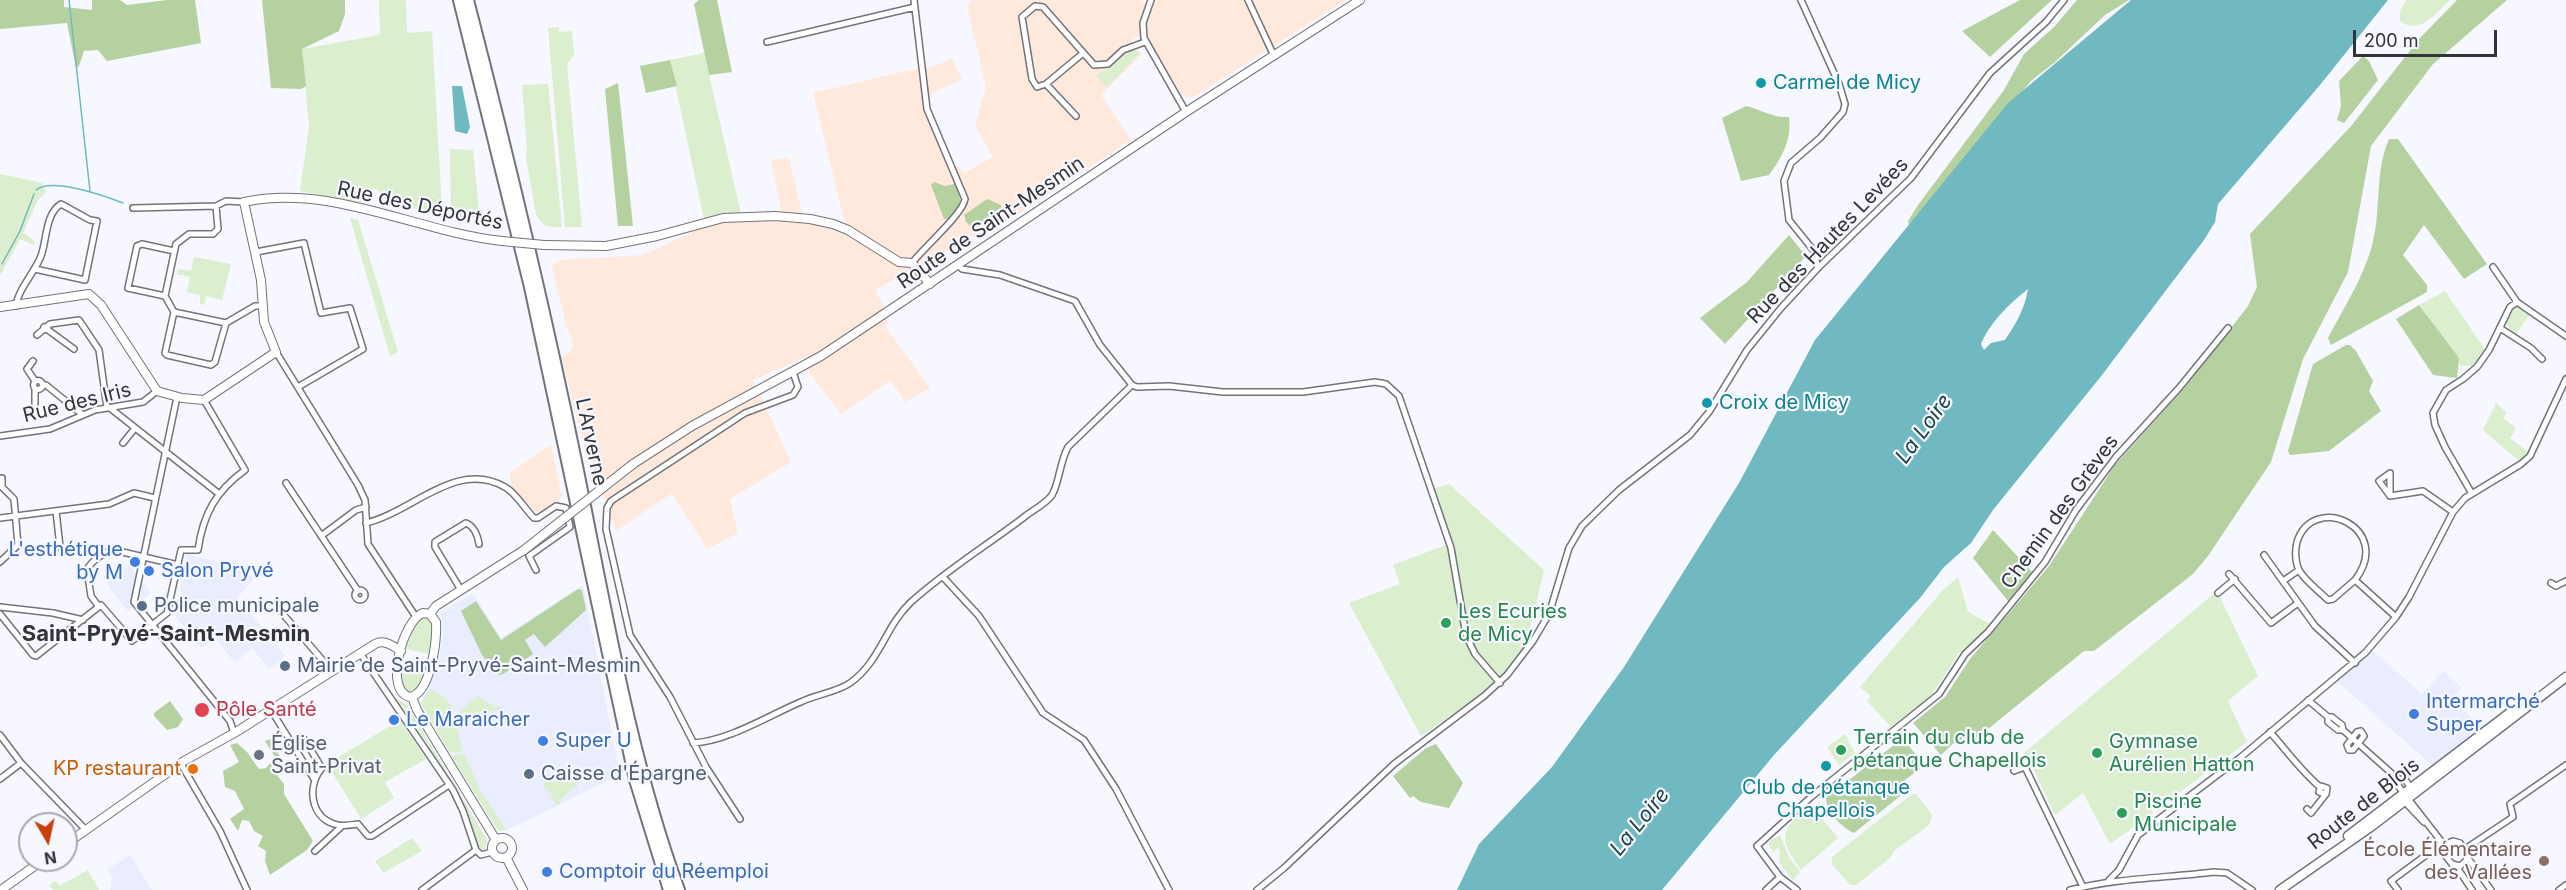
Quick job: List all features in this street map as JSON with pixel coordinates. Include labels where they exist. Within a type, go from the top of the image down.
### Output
[{"type":"highway","name":"L'Arverne","points":[[459,0],[530,287],[635,780],[669,890]]},
{"type":"highway","name":"L'Arverne","points":[[468,0],[538,285],[644,778],[679,890]]},
{"type":"main road","name":"Route de Saint-Mesmin","points":[[430,614],[436,606],[524,550],[633,464],[692,426],[821,357],[1186,112],[1360,0]]},
{"type":"main road","name":"Rue des Déportés","points":[[244,202],[275,198],[326,202],[463,236],[544,245],[606,246],[649,238],[723,218],[785,216],[810,219],[848,230],[898,261],[912,263],[930,284]]},
{"type":"main road","points":[[0,307],[82,294],[93,296],[157,391],[177,398],[204,400],[276,352],[266,328],[256,252],[244,202]]},
{"type":"main road","points":[[423,613],[430,614],[437,625],[434,655],[420,691],[412,697],[399,691],[397,673],[402,647],[416,617],[423,613]]},
{"type":"main road","points":[[78,835],[181,764],[192,761],[378,642],[402,647]]},
{"type":"main road","name":"Route de Blois","points":[[2510,717],[2566,671]]},
{"type":"main road","name":"Route de Blois","points":[[2280,890],[2293,885],[2313,865],[2372,826],[2407,795],[2566,677]]},
{"type":"main road","points":[[412,697],[417,710],[496,840]]},
{"type":"main road","points":[[503,838],[510,842],[512,849],[506,857],[498,858],[492,852],[492,844],[496,840],[503,838]]},
{"type":"main road","points":[[506,857],[523,890]]},
{"type":"main road","points":[[1,890],[27,872]]},
{"type":"street","points":[[1151,0],[1143,23],[1145,42],[1186,112]]},
{"type":"street","points":[[1248,0],[1274,56]]},
{"type":"street","points":[[1801,0],[1839,84],[1845,104],[1843,112],[1820,138],[1791,163],[1784,181],[1789,220],[1814,251],[1818,268]]},
{"type":"street","name":"Rue des Hautes Levées","points":[[1257,890],[1284,868],[1394,764],[1500,683],[1533,641],[1549,614],[1569,548],[1582,526],[1619,490],[1690,435],[1709,412],[1747,350],[1818,268],[1911,178],[1990,73],[2046,22],[2064,0]]},
{"type":"street","points":[[767,42],[915,3],[927,109],[965,199],[961,210],[923,248],[912,263]]},
{"type":"street","points":[[1082,54],[1046,84],[1036,87],[1032,79],[1021,20],[1032,8],[1043,7],[1090,63],[1102,65],[1108,63],[1126,48],[1145,42]]},
{"type":"street","points":[[1046,84],[1076,116]]},
{"type":"street","name":"Rue des Déportés","points":[[133,208],[216,206],[226,201],[244,202]]},
{"type":"street","points":[[16,306],[42,255],[48,225],[57,206],[61,204],[90,220],[98,221],[85,280],[35,269]]},
{"type":"street","points":[[216,206],[218,229],[213,234],[189,234],[176,244],[165,296],[174,312],[165,353],[211,365],[215,362],[226,323]]},
{"type":"street","points":[[256,252],[304,243],[321,313],[350,308],[363,350],[298,387]]},
{"type":"street","points":[[165,296],[128,288],[137,246],[142,244],[174,251]]},
{"type":"street","points":[[958,265],[962,269],[1000,276],[1075,301],[1100,345],[1132,385],[1169,386],[1223,392],[1293,392],[1375,382],[1391,386],[1399,396],[1449,541],[1456,569],[1466,635],[1475,654],[1500,683]]},
{"type":"street","points":[[2493,267],[2517,303],[2566,336]]},
{"type":"street","points":[[2471,492],[2445,447],[2435,425],[2433,413],[2446,390],[2477,368],[2489,350],[2510,307],[2517,303]]},
{"type":"street","points":[[174,312],[226,323],[255,306],[263,306]]},
{"type":"street","points":[[37,335],[44,327],[79,320],[99,350],[108,408],[218,493]]},
{"type":"street","points":[[44,327],[74,349]]},
{"type":"street","name":"Chemin des Grèves","points":[[1780,877],[1756,846],[1811,797],[1943,688],[1965,654],[1988,632],[2045,562],[2076,510],[2116,457],[2179,388],[2228,328]]},
{"type":"street","points":[[2500,328],[2531,348],[2542,359]]},
{"type":"street","points":[[276,352],[358,485],[366,507],[371,550],[416,617]]},
{"type":"street","points":[[33,361],[27,369],[36,381],[40,381],[83,415]]},
{"type":"street","points":[[740,819],[693,743],[670,697],[630,635],[606,529],[607,508],[611,501],[745,414],[794,395],[798,387],[793,372]]},
{"type":"street","points":[[2109,880],[2119,870],[2138,835],[2210,781],[2355,663],[2396,617],[2453,512],[2471,492],[2521,465],[2530,456],[2566,379]]},
{"type":"street","points":[[34,408],[33,385],[36,381]]},
{"type":"street","points":[[35,390],[40,390],[43,385]]},
{"type":"street","points":[[693,743],[706,742],[739,730],[851,682],[880,651],[892,623],[900,613],[943,577],[1052,495],[1062,458],[1068,447],[1132,385]]},
{"type":"street","name":"Rue des Iris","points":[[0,436],[50,429],[83,415],[143,402],[157,391]]},
{"type":"street","points":[[177,398],[134,602],[151,626],[230,721],[234,733]]},
{"type":"street","points":[[178,565],[143,556],[109,551],[88,566],[91,596],[132,641],[168,610],[178,565],[181,550],[198,550],[204,519],[218,493],[245,470],[204,400]]},
{"type":"street","points":[[123,443],[135,428]]},
{"type":"street","points":[[0,562],[18,545],[14,499],[2,487],[2,478]]},
{"type":"street","points":[[366,522],[463,478],[484,478],[510,491],[534,518],[538,518],[556,506],[566,508],[570,523],[568,529],[529,556],[536,570]]},
{"type":"street","points":[[286,483],[321,536],[330,554],[335,556],[358,591]]},
{"type":"street","points":[[2390,496],[2423,490],[2453,512]]},
{"type":"street","points":[[0,518],[109,504],[134,493],[155,498]]},
{"type":"street","points":[[321,536],[356,510],[366,507]]},
{"type":"street","points":[[56,511],[60,547]]},
{"type":"street","points":[[321,536],[354,516],[359,516],[366,522]]},
{"type":"street","points":[[2334,518],[2354,526],[2365,543],[2367,555],[2355,580],[2334,599],[2328,600],[2299,570],[2296,546],[2300,536],[2318,520],[2334,518]]},
{"type":"street","points":[[461,590],[435,547],[435,542],[466,523],[471,525],[479,544]]},
{"type":"street","points":[[2264,555],[2315,626],[2355,663]]},
{"type":"street","points":[[2283,581],[2299,570]]},
{"type":"street","points":[[2229,574],[2271,622],[2298,603]]},
{"type":"street","points":[[943,577],[979,616],[1043,713],[1084,740],[1116,789],[1169,890]]},
{"type":"street","points":[[2218,593],[2235,579]]},
{"type":"street","points":[[2355,580],[2396,617]]},
{"type":"street","points":[[2552,583],[2556,586],[2566,581]]},
{"type":"street","points":[[0,614],[36,656],[100,606]]},
{"type":"street","points":[[276,606],[331,670]]},
{"type":"street","points":[[0,607],[52,613],[83,620]]},
{"type":"street","points":[[360,653],[449,785],[463,811],[476,849],[481,855],[492,852]]},
{"type":"street","points":[[394,701],[395,694],[399,691]]},
{"type":"street","points":[[2308,700],[2328,717],[2332,717],[2342,725],[2343,730],[2398,779],[2405,779],[2407,795],[2443,845],[2445,856],[2452,864],[2463,865],[2468,857]]},
{"type":"street","points":[[271,710],[314,779]]},
{"type":"street","points":[[2270,732],[2289,752],[2303,772],[2320,787],[2319,792],[2326,794],[2311,813],[2307,810]]},
{"type":"street","points":[[2357,732],[2363,733],[2364,736],[2358,743],[2349,750],[2347,745],[2352,738],[2357,732]]},
{"type":"street","points":[[0,735],[21,763],[86,829]]},
{"type":"street","points":[[293,745],[304,739],[322,768],[314,779],[312,798],[315,808],[329,822],[342,825],[358,824],[367,835],[372,836],[449,785]]},
{"type":"street","points":[[0,779],[21,763]]},
{"type":"street","points":[[181,764],[202,798],[247,890]]},
{"type":"street","points":[[2464,849],[2513,817],[2510,804],[2566,765]]},
{"type":"street","points":[[2014,771],[2025,767],[2083,887]]},
{"type":"street","points":[[315,851],[342,825]]},
{"type":"street","points":[[2398,890],[2391,881],[2443,845],[2457,841],[2491,890]]},
{"type":"street","points":[[422,890],[476,849]]},
{"type":"street","points":[[2457,866],[2459,873],[2472,890]]},
{"type":"street","points":[[2070,890],[2109,880],[2227,873],[2252,890]]},
{"type":"street","points":[[1766,890],[1780,877],[1797,890]]},
{"type":"street","points":[[2559,890],[2566,885]]},
{"type":"shaded area","points":[[972,0],[1141,0],[1150,8],[1155,0],[1346,0],[1192,98],[1183,96],[1149,42],[1137,36],[1130,43],[1142,54],[1101,95],[1131,140],[996,229],[968,239],[875,290],[889,317],[885,326],[930,388],[905,402],[891,380],[841,414],[810,374],[804,358],[753,380],[791,462],[730,499],[738,533],[707,549],[672,493],[616,531],[580,432],[562,358],[572,349],[573,340],[567,328],[552,266],[560,260],[643,255],[699,229],[722,222],[783,218],[771,160],[789,158],[802,214],[799,221],[847,231],[813,93],[915,69],[924,70],[952,59],[962,79],[922,98],[954,167],[957,165],[964,173],[993,157],[975,125],[986,87],[967,5]]},
{"type":"shaded area","points":[[551,444],[562,497],[537,514],[511,487],[510,473]]},
{"type":"shaded area","points":[[186,554],[228,564],[236,559],[254,579],[237,598],[286,656],[269,669],[252,648],[235,663],[216,639],[201,648],[174,615],[177,599],[182,593],[180,591]]},
{"type":"shaded area","points":[[129,564],[151,593],[128,611],[106,583]]},
{"type":"shaded area","points":[[583,585],[620,775],[503,830],[422,701],[439,658],[443,633],[439,613],[473,593],[501,638]]},
{"type":"shaded area","points":[[2372,650],[2422,694],[2443,671],[2462,688],[2451,700],[2485,728],[2434,767],[2337,681]]},
{"type":"shaded area","points":[[130,855],[152,890],[110,890],[112,878],[107,870]]},
{"type":"green space","points":[[0,0],[64,0],[64,7],[92,10],[92,0],[120,0],[127,5],[167,0],[195,0],[201,43],[107,61],[98,50],[84,51],[79,66],[76,68],[67,23],[0,29]]},
{"type":"green space","points":[[262,0],[345,0],[345,14],[339,31],[302,49],[306,86],[301,89],[271,88]]},
{"type":"green space","points":[[379,0],[406,0],[407,33],[432,31],[442,212],[412,208],[388,200],[388,196],[374,188],[359,196],[361,203],[300,191],[309,127],[302,49],[380,35]]},
{"type":"green space","points":[[699,0],[717,0],[732,72],[709,75],[694,4]]},
{"type":"green space","points":[[2020,0],[2052,0],[1990,57],[1962,31]]},
{"type":"green space","points":[[2077,0],[2129,0],[2105,15],[2055,62],[2032,80],[1993,125],[1910,230],[1908,221],[1918,205],[2004,90],[2024,54],[2055,26]]},
{"type":"green space","points":[[2406,0],[2450,0],[2427,21],[2414,26],[2400,21],[2400,11]]},
{"type":"green space","points":[[2457,0],[2507,0],[2433,64],[2371,146],[2348,272],[2303,359],[2271,462],[2208,556],[2193,574],[2094,651],[2084,651],[1977,738],[1957,740],[1941,755],[1913,723],[1945,697],[1970,659],[2049,566],[2115,465],[2186,386],[2248,306],[2257,287],[2250,234],[2352,125],[2419,39]]},
{"type":"green space","points":[[559,27],[559,32],[572,31],[574,55],[567,64],[582,227],[565,227],[548,28]]},
{"type":"green space","points":[[1133,50],[1140,53],[1107,87],[1096,75],[1110,68],[1126,52]]},
{"type":"green space","points":[[704,53],[741,214],[704,219],[670,60]]},
{"type":"green space","points":[[2363,56],[2369,61],[2378,80],[2344,123],[2337,120],[2341,106],[2339,81]]},
{"type":"green space","points":[[670,60],[677,86],[646,93],[640,66]]},
{"type":"green space","points":[[618,83],[633,226],[618,226],[605,89]]},
{"type":"green space","points":[[548,84],[562,227],[546,225],[536,214],[526,157],[522,85]]},
{"type":"green space","points":[[1746,106],[1773,115],[1789,117],[1790,125],[1785,148],[1769,175],[1741,181],[1722,118]]},
{"type":"green space","points":[[2389,139],[2398,139],[2487,264],[2464,279],[2424,225],[2403,255],[2427,285],[2427,292],[2331,345],[2328,338],[2357,283],[2371,249],[2381,165]]},
{"type":"green space","points":[[450,149],[473,150],[479,212],[475,218],[451,216]]},
{"type":"green space","points":[[0,174],[42,183],[46,192],[38,200],[23,233],[36,242],[34,245],[20,239],[0,276]]},
{"type":"green space","points":[[934,182],[945,186],[955,184],[960,202],[950,219],[944,219],[931,185]]},
{"type":"green space","points":[[987,199],[1001,205],[1002,214],[990,225],[974,230],[966,222],[964,215]]},
{"type":"green space","points":[[350,218],[358,220],[398,352],[390,356]]},
{"type":"green space","points":[[1789,235],[1806,256],[1725,344],[1700,318],[1747,282]]},
{"type":"green space","points":[[194,257],[231,264],[222,300],[206,296],[204,305],[200,304],[200,295],[187,292],[190,277],[177,274],[178,269],[191,271]]},
{"type":"green space","points":[[2445,291],[2486,351],[2475,366],[2461,366],[2420,305]]},
{"type":"green space","points":[[2419,305],[2459,358],[2457,378],[2433,375],[2396,319]]},
{"type":"green space","points":[[2516,306],[2523,307],[2531,313],[2516,334],[2509,329],[2507,322]]},
{"type":"green space","points":[[2346,345],[2350,345],[2356,351],[2373,381],[2369,391],[2381,411],[2329,451],[2290,455],[2288,451],[2313,364]]},
{"type":"green space","points":[[2496,403],[2507,413],[2503,418],[2516,428],[2510,438],[2528,452],[2519,461],[2483,430]]},
{"type":"green space","name":"Les Ecuries de Micy","points":[[1449,484],[1544,570],[1525,649],[1492,687],[1421,736],[1349,603],[1400,584],[1393,565],[1451,543],[1433,489]]},
{"type":"green space","points":[[1993,530],[2032,572],[2009,602],[1973,558]]},
{"type":"green space","points":[[1958,577],[1968,612],[1992,625],[1959,653],[1931,696],[1891,727],[1867,701],[1871,696],[1860,687],[1943,590]]},
{"type":"green space","points":[[578,589],[582,590],[586,610],[545,647],[534,634],[525,640],[533,654],[498,675],[482,655],[461,611],[476,601],[501,640]]},
{"type":"green space","points":[[2217,591],[2258,676],[2228,701],[2247,742],[2171,799],[2167,795],[2157,798],[2150,806],[2153,813],[2110,844],[2083,793],[2055,815],[2025,752]]},
{"type":"green space","points":[[424,618],[429,619],[433,627],[429,654],[406,649],[416,624]]},
{"type":"green space","points":[[403,661],[426,667],[417,689],[411,693],[402,689]]},
{"type":"green space","points":[[430,689],[445,698],[450,705],[463,751],[450,753],[421,703]]},
{"type":"green space","points":[[478,696],[496,708],[498,706],[503,712],[499,710],[460,716],[459,708],[462,710]]},
{"type":"green space","points":[[396,698],[407,705],[486,838],[488,842],[485,849],[481,849],[475,843],[455,786],[427,749],[431,749],[402,706],[398,705]]},
{"type":"green space","points":[[170,701],[183,719],[178,727],[167,730],[154,716],[154,713]]},
{"type":"green space","points":[[400,720],[426,759],[385,782],[394,798],[361,819],[327,764]]},
{"type":"green space","name":"Terrain du club de pétanque Chapellois","points":[[1845,734],[1855,753],[1839,765],[1827,747]]},
{"type":"green space","points":[[270,739],[282,760],[272,769],[284,784],[284,794],[313,841],[307,850],[270,875],[265,861],[266,851],[258,846],[263,836],[254,831],[249,821],[242,820],[238,831],[230,819],[244,809],[235,791],[225,787],[223,771],[239,762],[230,745],[237,743],[247,752],[259,769],[266,768],[275,757],[265,741]]},
{"type":"green space","points":[[1899,741],[1906,743],[1925,765],[1901,783],[1904,793],[1854,833],[1849,831],[1832,813],[1826,798]]},
{"type":"green space","points":[[1436,744],[1463,783],[1449,808],[1421,802],[1413,796],[1410,798],[1393,776],[1426,748]]},
{"type":"green space","points":[[464,754],[480,790],[506,830],[498,831],[451,755]]},
{"type":"green space","points":[[577,772],[577,788],[574,787],[559,801],[561,804],[557,805],[551,797],[553,795],[543,787],[548,775]]},
{"type":"green space","points":[[1912,794],[1916,794],[1930,812],[1932,816],[1929,825],[1894,851],[1890,858],[1856,885],[1850,885],[1832,864],[1832,857]]},
{"type":"green space","points":[[1806,807],[1810,811],[1814,809],[1838,838],[1801,870],[1789,850],[1785,837],[1791,824]]},
{"type":"green space","points":[[1780,835],[1789,857],[1800,872],[1793,880],[1779,862],[1778,847],[1773,853],[1768,842]]},
{"type":"green space","points":[[412,838],[422,851],[383,873],[375,861]]},
{"type":"green space","points":[[88,870],[99,890],[53,890],[49,885],[56,881],[59,886]]},
{"type":"water","name":"La Loire","points":[[2131,0],[2388,0],[2320,85],[2218,204],[2215,222],[2204,240],[2102,375],[1993,510],[1971,543],[1944,567],[1920,598],[1774,755],[1662,890],[1457,890],[1479,844],[1552,767],[1624,667],[1739,483],[1815,340],[2008,103]],"holes":[[[2028,289],[2020,316],[2005,340],[1991,343],[1984,350],[1981,344],[1995,321]]]},
{"type":"water","points":[[452,86],[462,86],[470,127],[467,134],[455,131]]},
{"type":"waterway","points":[[69,0],[90,191]]},
{"type":"waterway","points":[[36,190],[44,187],[66,187],[92,192],[123,203]]},
{"type":"waterway","points":[[2,264],[20,231],[34,194]]},
{"type":"place","name":"Carmel de Micy","points":[[1761,83]]},
{"type":"place","name":"Croix de Micy","points":[[1707,403]]},
{"type":"place","name":"L'esthétique by M","points":[[135,562]]},
{"type":"place","name":"Salon Pryvé","points":[[149,571]]},
{"type":"place","name":"Police municipale","points":[[142,606]]},
{"type":"place","name":"Les Ecuries de Micy","points":[[1446,623]]},
{"type":"place","name":"Mairie de Saint-Pryvé-Saint-Mesmin","points":[[285,666]]},
{"type":"place","name":"Pôle Santé","points":[[202,710]]},
{"type":"place","name":"Intermarché Super","points":[[2414,714]]},
{"type":"place","name":"Le Maraicher","points":[[394,720]]},
{"type":"place","name":"Super U","points":[[543,741]]},
{"type":"place","name":"Terrain du club de pétanque Chapellois","points":[[1841,750]]},
{"type":"place","name":"Gymnase Aurélien Hatton","points":[[2097,753]]},
{"type":"place","name":"Église Saint-Privat","points":[[259,755]]},
{"type":"place","name":"Club de pétanque Chapellois","points":[[1826,766]]},
{"type":"place","name":"KP restaurant","points":[[193,769]]},
{"type":"place","name":"Caisse d'Épargne","points":[[529,774]]},
{"type":"place","name":"Piscine Municipale","points":[[2122,813]]},
{"type":"place","name":"École Élémentaire des Vallées","points":[[2544,861]]},
{"type":"place","name":"Comptoir du Réemploi","points":[[547,872]]},
{"type":"district","name":"Saint-Pryvé-Saint-Mesmin","points":[[166,634]]}]
